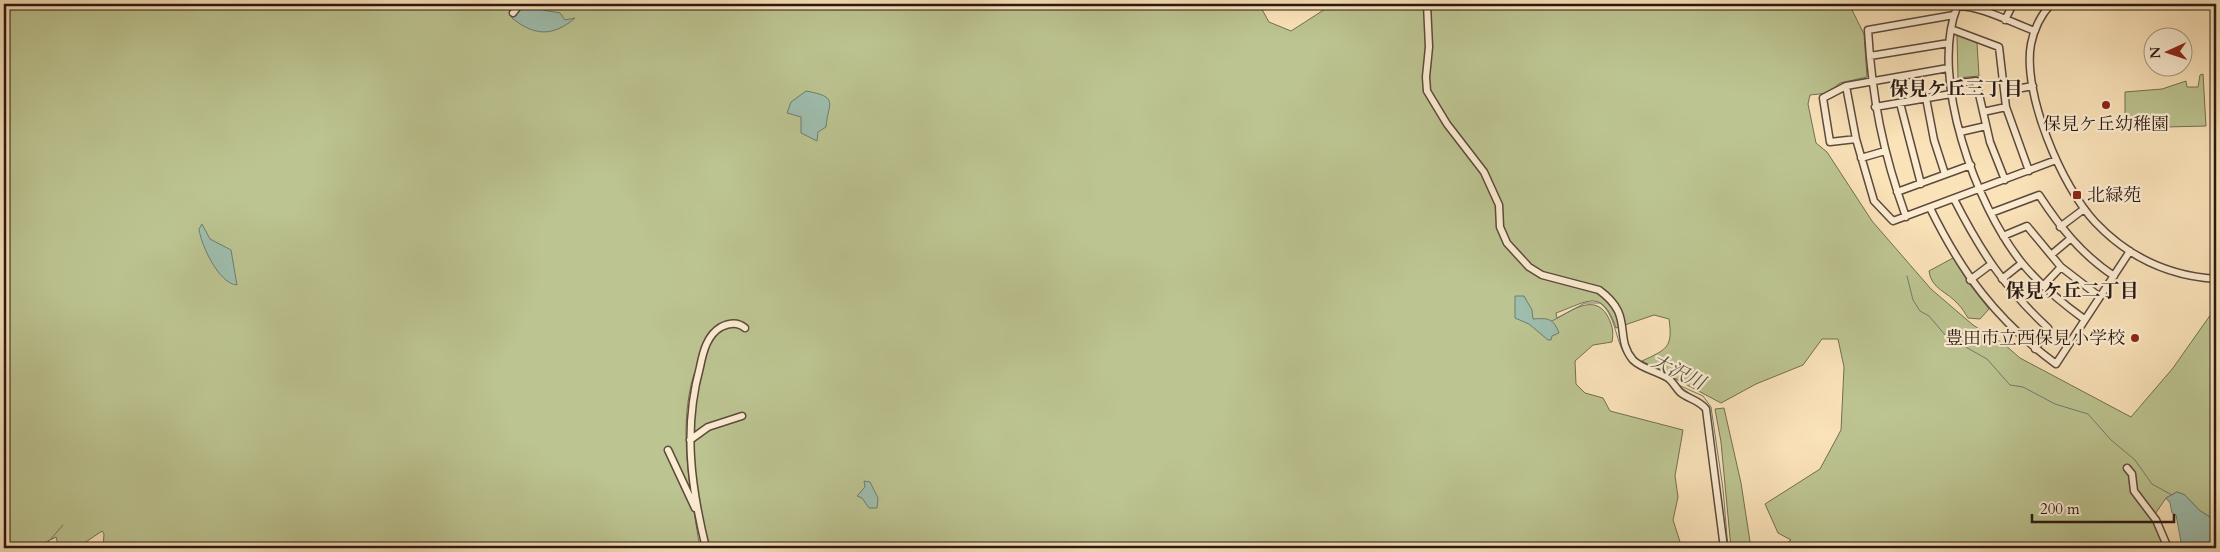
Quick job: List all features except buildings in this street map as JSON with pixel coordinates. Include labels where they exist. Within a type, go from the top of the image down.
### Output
[{"type":"street","points":[[513,14],[520,4]]},
{"type":"street","points":[[1427,4],[1429,47],[1426,77],[1427,91],[1446,124],[1484,172],[1499,205],[1500,227],[1507,243],[1529,268],[1542,275],[1599,290],[1606,295],[1617,306],[1623,322],[1626,344],[1633,359],[1673,384],[1682,394],[1700,402],[1708,413],[1724,548]]},
{"type":"street","points":[[2005,20],[2013,4]]},
{"type":"street","points":[[2051,4],[2043,13],[2034,31],[2030,56],[2033,86],[2044,128],[2056,160],[2084,209],[2096,223],[2130,251],[2158,267],[2182,275],[2216,279]]},
{"type":"street","points":[[2034,31],[2005,20],[1980,7],[1958,7],[1954,16],[1949,43],[1948,68],[1952,94],[1960,132],[1971,165],[1980,189],[2003,236],[2022,263],[2043,286],[2084,319]]},
{"type":"street","points":[[1906,217],[1885,151],[1875,107],[1871,81],[1868,30],[1954,16]]},
{"type":"street","points":[[1951,30],[1999,47],[2006,107],[2029,171]]},
{"type":"street","points":[[1870,56],[1949,43]]},
{"type":"street","points":[[1856,139],[1830,142],[1823,98],[1846,86],[1948,68]]},
{"type":"street","points":[[1951,84],[1976,81],[1986,126],[2005,180]]},
{"type":"street","points":[[1846,86],[1856,139],[1874,201],[1893,221],[2056,160]]},
{"type":"street","points":[[2005,91],[2033,86]]},
{"type":"street","points":[[1875,107],[1952,94]]},
{"type":"street","points":[[1926,98],[1934,140],[1945,174]]},
{"type":"street","points":[[1900,103],[1921,184]]},
{"type":"street","points":[[1983,112],[2006,107]]},
{"type":"street","points":[[1960,132],[1986,126]]},
{"type":"street","points":[[1861,158],[1885,151]]},
{"type":"street","points":[[1897,192],[1971,165]]},
{"type":"street","points":[[1991,213],[2039,195],[2070,239],[2090,259],[2114,276]]},
{"type":"street","points":[[1954,199],[1990,265],[2025,307],[2048,328],[2035,348]]},
{"type":"street","points":[[1930,208],[1970,280],[1991,307],[2035,348],[2056,364],[2130,251]]},
{"type":"street","points":[[2060,227],[2084,209]]},
{"type":"street","points":[[2003,236],[2028,226],[2061,267],[2100,297]]},
{"type":"street","points":[[2051,256],[2070,239]]},
{"type":"street","points":[[2002,279],[2022,263]]},
{"type":"street","points":[[1970,280],[1990,265]]},
{"type":"street","points":[[2043,286],[2061,267]]},
{"type":"street","points":[[706,548],[698,516],[690,440],[690,406],[704,348],[711,336],[724,325],[736,323],[745,328]]},
{"type":"street","points":[[690,440],[708,427],[742,416]]},
{"type":"street","points":[[668,450],[698,516]]},
{"type":"street","points":[[2127,468],[2132,474],[2134,491],[2159,524],[2168,548]]},
{"type":"green space","points":[[4,4],[1259,4],[1269,22],[1291,31],[1333,4],[1834,4],[1852,10],[1864,34],[1867,77],[1840,83],[1828,93],[1810,95],[1808,104],[1816,143],[1827,152],[1872,221],[1931,289],[1973,325],[2004,344],[2020,358],[2131,417],[2173,368],[2216,307],[2216,521],[2199,510],[2185,495],[2177,492],[2166,498],[2153,517],[2167,548],[1780,548],[1791,540],[1778,533],[1765,504],[1820,469],[1841,430],[1844,367],[1838,339],[1822,339],[1803,365],[1756,384],[1721,403],[1642,361],[1663,350],[1669,342],[1669,319],[1654,315],[1616,328],[1611,315],[1605,307],[1599,302],[1592,301],[1556,313],[1557,318],[1576,308],[1596,305],[1607,315],[1611,325],[1612,342],[1593,345],[1575,361],[1576,384],[1585,393],[1603,398],[1610,411],[1683,430],[1675,476],[1678,497],[1673,520],[1682,548],[709,548],[693,467],[692,418],[699,376],[694,374],[686,417],[686,439],[687,461],[700,548],[103,548],[104,534],[102,531],[77,548],[59,548],[56,537],[44,543],[40,548],[4,548]]},
{"type":"green space","points":[[1957,35],[1977,43],[1979,76],[1958,78]]},
{"type":"green space","points":[[2203,74],[2206,126],[2125,128],[2125,92],[2162,89],[2186,81],[2187,87],[2198,87],[2200,75]]},
{"type":"green space","points":[[1953,258],[1970,285],[1989,309],[1980,319],[1968,318],[1954,300],[1936,286],[1930,277],[1929,271]]},
{"type":"green space","points":[[1724,408],[1741,483],[1751,548],[1731,548],[1721,442],[1715,409]]},
{"type":"shaded area","points":[[489,4],[532,4],[543,10],[560,13],[565,20],[575,18],[559,29],[544,32],[536,31],[512,18],[510,10]]},
{"type":"shaded area","points":[[806,91],[824,96],[830,102],[826,127],[818,132],[817,141],[801,133],[801,117],[787,113],[791,102]]},
{"type":"shaded area","points":[[202,224],[210,239],[231,250],[237,285],[230,283],[224,278],[212,263],[200,236],[199,229]]},
{"type":"shaded area","points":[[1515,296],[1524,296],[1532,310],[1533,319],[1550,320],[1555,324],[1559,333],[1552,336],[1551,340],[1548,340],[1529,324],[1515,318]]},
{"type":"shaded area","points":[[864,481],[870,482],[878,498],[877,508],[869,508],[862,498],[857,496],[865,487]]},
{"type":"shaded area","points":[[2177,492],[2185,495],[2199,510],[2216,521],[2216,548],[2182,547],[2176,515],[2172,513],[2170,503],[2166,498]]},
{"type":"waterway","points":[[1907,276],[1913,300],[1920,311],[1929,316],[1946,336],[1987,359],[2010,385],[2023,387],[2055,404],[2088,414],[2111,440],[2135,460],[2152,484],[2172,495]]},
{"type":"waterway","name":"大沢川","points":[[1552,321],[1585,303],[1600,303],[1610,316],[1624,354],[1629,360]]},
{"type":"waterway","name":"大沢川","points":[[1644,371],[1670,383]]},
{"type":"waterway","name":"大沢川","points":[[1676,384],[1703,396],[1711,407],[1723,489],[1728,548]]},
{"type":"waterway","points":[[43,548],[63,525]]},
{"type":"place","name":"保見ケ丘幼稚園","points":[[2106,105]]},
{"type":"place","name":"北緑苑","points":[[2077,195]]},
{"type":"place","name":"豊田市立西保見小学校","points":[[2135,338]]},
{"type":"district","name":"保見ケ丘三丁目","points":[[1956,89]]},
{"type":"district","name":"保見ケ丘二丁目","points":[[2072,291]]}]
